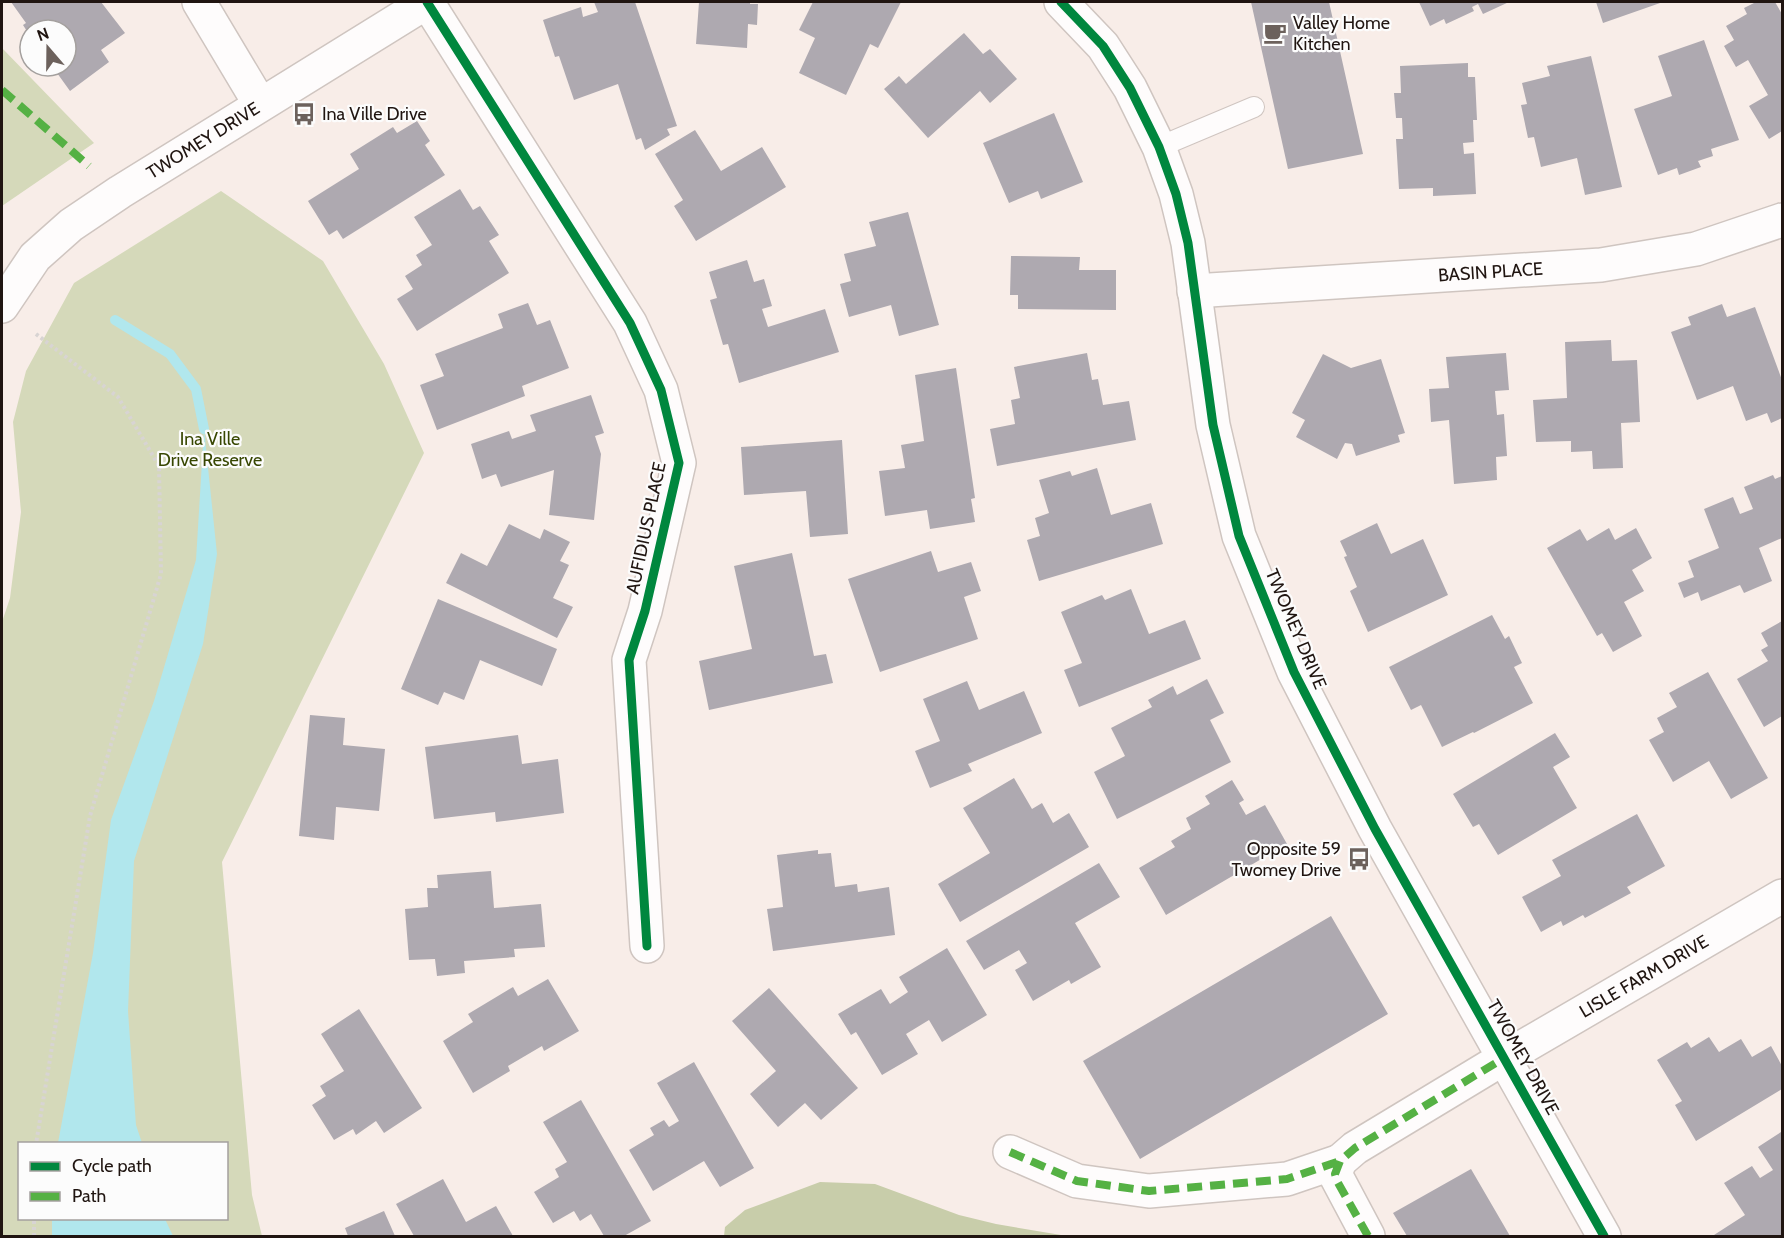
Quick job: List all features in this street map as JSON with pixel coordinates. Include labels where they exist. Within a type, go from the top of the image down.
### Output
[{"type":"street","points":[[199,2],[260,104]]},
{"type":"street","name":"TWOMEY DRIVE","points":[[2,306],[35,256],[72,225],[260,104],[427,2]]},
{"type":"street","name":"AUFIDIUS PLACE","points":[[427,2],[630,323],[661,390],[679,463],[645,611],[629,660],[646,946]]},
{"type":"street","name":"TWOMEY DRIVE","points":[[1073,5],[1130,88],[1159,147],[1176,194],[1188,243],[1213,425],[1239,536],[1294,672],[1376,829],[1604,1236]]},
{"type":"street","name":"BASIN PLACE","points":[[1194,291],[1601,265],[1696,249],[1782,220]]},
{"type":"street","name":"LISLE FARM DRIVE","points":[[1010,1152],[1077,1181],[1149,1191],[1287,1179],[1340,1161],[1355,1148],[1504,1058],[1782,896]]},
{"type":"street","points":[[1340,1161],[1335,1174],[1337,1181],[1368,1236]]},
{"type":"lane","points":[[1159,147],[1254,107]]},
{"type":"path","points":[[36,334],[118,397],[159,466],[161,574],[90,816],[36,1142]]},
{"type":"path","points":[[34,1220],[34,1236]]},
{"type":"green space","points":[[2,48],[18,65],[18,78],[31,78],[94,143],[2,206]]},
{"type":"green space","name":"Ina Ville Drive Reserve","points":[[221,191],[323,261],[384,364],[424,453],[222,862],[252,1195],[262,1236],[2,1236],[2,622],[10,598],[21,512],[13,422],[26,371],[74,283]]},
{"type":"green space","points":[[820,1182],[875,1184],[959,1215],[1067,1236],[724,1236],[725,1227],[745,1210]]},
{"type":"water","points":[[204,429],[217,554],[203,644],[134,861],[128,1011],[136,1125],[142,1142],[58,1142],[93,953],[111,820],[154,701],[196,560]]},
{"type":"water","points":[[52,1220],[165,1220],[173,1236],[52,1236]]},
{"type":"building","points":[[11,2],[101,2],[125,33],[101,50],[109,62],[70,91],[61,78],[78,78],[78,18],[22,18]]},
{"type":"building","points":[[594,2],[635,2],[677,126],[667,129],[670,135],[645,150],[641,138],[636,140],[618,84],[574,100],[559,56],[555,57],[543,20],[581,7],[583,17],[598,12]]},
{"type":"building","points":[[699,2],[758,4],[757,25],[748,24],[747,48],[696,44]]},
{"type":"building","points":[[813,2],[901,2],[878,48],[870,44],[846,95],[799,73],[815,38],[799,30]]},
{"type":"building","points":[[1251,2],[1329,2],[1363,154],[1288,169]]},
{"type":"building","points":[[1419,2],[1509,2],[1483,14],[1478,4],[1472,7],[1474,11],[1446,24],[1444,19],[1430,26]]},
{"type":"building","points":[[1596,2],[1663,2],[1603,23]]},
{"type":"building","points":[[1756,2],[1775,2],[1782,14],[1782,131],[1769,139],[1749,106],[1768,95],[1748,60],[1736,67],[1724,46],[1734,40],[1726,26],[1747,14],[1744,8]]},
{"type":"building","points":[[964,33],[983,54],[990,49],[1017,79],[990,103],[980,91],[928,138],[884,89],[899,76],[906,84]]},
{"type":"building","points":[[1704,40],[1739,140],[1711,149],[1713,156],[1698,161],[1701,167],[1679,175],[1677,168],[1658,175],[1634,109],[1672,96],[1658,56]]},
{"type":"building","points":[[1591,56],[1622,187],[1585,195],[1577,158],[1541,167],[1534,137],[1528,138],[1521,105],[1527,104],[1522,83],[1550,76],[1547,66]]},
{"type":"building","points":[[1468,63],[1468,77],[1475,77],[1477,120],[1473,120],[1474,142],[1463,143],[1464,154],[1474,153],[1476,194],[1433,196],[1433,188],[1399,189],[1396,139],[1403,139],[1402,118],[1396,118],[1394,93],[1401,93],[1400,66]]},
{"type":"building","points":[[1054,113],[1083,182],[1041,199],[1038,191],[1009,203],[983,143]]},
{"type":"building","points":[[417,121],[430,141],[425,145],[445,175],[343,239],[337,230],[329,235],[308,201],[359,169],[350,154],[393,127],[397,133]]},
{"type":"building","points":[[695,130],[721,171],[762,147],[786,187],[696,241],[674,206],[683,200],[655,154]]},
{"type":"building","points":[[460,189],[473,210],[480,206],[499,235],[489,241],[509,273],[417,331],[397,299],[413,289],[405,276],[422,265],[416,255],[432,245],[414,217]]},
{"type":"building","points":[[908,212],[939,325],[899,336],[891,305],[849,317],[840,284],[851,281],[844,254],[876,246],[869,222]]},
{"type":"building","points":[[1011,256],[1080,257],[1079,270],[1116,270],[1116,310],[1018,309],[1018,295],[1010,295]]},
{"type":"building","points":[[747,260],[754,282],[764,279],[772,306],[762,309],[768,327],[825,309],[839,352],[739,383],[728,344],[723,345],[710,300],[717,298],[709,272]]},
{"type":"building","points":[[528,303],[537,325],[550,320],[569,368],[522,386],[525,396],[437,430],[420,385],[444,376],[435,354],[503,328],[498,314]]},
{"type":"building","points":[[1722,304],[1727,317],[1755,307],[1782,380],[1782,418],[1771,423],[1767,413],[1746,421],[1733,386],[1697,400],[1671,332],[1691,325],[1688,317]]},
{"type":"building","points":[[1611,340],[1612,361],[1637,360],[1640,422],[1621,423],[1623,468],[1593,469],[1592,451],[1571,452],[1571,441],[1536,442],[1533,400],[1567,398],[1565,342]]},
{"type":"building","points":[[1087,353],[1092,380],[1098,379],[1103,405],[1129,401],[1136,440],[997,466],[990,429],[1015,424],[1011,400],[1020,398],[1014,367]]},
{"type":"building","points":[[1506,353],[1509,390],[1495,391],[1497,415],[1504,414],[1507,456],[1496,457],[1497,480],[1454,484],[1449,420],[1431,422],[1429,389],[1449,388],[1446,357]]},
{"type":"building","points":[[1323,354],[1351,368],[1381,359],[1405,433],[1398,435],[1400,442],[1356,456],[1352,444],[1345,443],[1337,459],[1296,437],[1305,420],[1292,413]]},
{"type":"building","points":[[956,368],[975,498],[971,499],[975,522],[930,529],[927,510],[885,516],[879,471],[905,468],[901,445],[924,441],[915,375]]},
{"type":"building","points":[[591,395],[604,433],[595,436],[601,454],[594,520],[549,515],[554,470],[501,487],[496,474],[482,479],[471,444],[509,431],[512,439],[536,431],[530,415]]},
{"type":"building","points":[[842,440],[848,534],[810,537],[806,491],[744,495],[741,447]]},
{"type":"building","points":[[1097,468],[1111,515],[1151,503],[1163,544],[1039,581],[1027,540],[1040,536],[1035,518],[1049,513],[1039,480],[1070,471],[1072,476]]},
{"type":"building","points":[[1773,475],[1775,479],[1782,476],[1782,538],[1759,548],[1772,581],[1744,593],[1740,585],[1701,601],[1698,592],[1684,598],[1678,583],[1694,577],[1688,561],[1719,548],[1704,509],[1733,497],[1740,514],[1753,509],[1744,487]]},
{"type":"building","points":[[1377,523],[1391,554],[1423,539],[1448,595],[1368,632],[1350,591],[1357,587],[1340,541]]},
{"type":"building","points":[[509,524],[540,539],[544,529],[570,542],[560,561],[569,565],[553,598],[573,607],[557,638],[446,583],[461,553],[487,566]]},
{"type":"building","points":[[1609,528],[1615,540],[1636,528],[1652,558],[1632,570],[1644,591],[1624,602],[1642,636],[1613,652],[1602,633],[1597,636],[1547,548],[1580,529],[1587,541]]},
{"type":"building","points":[[931,551],[938,572],[971,562],[981,591],[964,597],[978,639],[880,672],[848,579]]},
{"type":"building","points":[[792,553],[814,656],[826,654],[833,683],[709,710],[699,661],[752,649],[734,566]]},
{"type":"building","points":[[1131,589],[1149,634],[1185,620],[1201,659],[1079,707],[1064,670],[1082,663],[1061,612],[1102,595],[1105,600]]},
{"type":"building","points":[[438,599],[557,649],[542,686],[480,660],[464,700],[444,692],[438,705],[401,689]]},
{"type":"building","points":[[1492,615],[1505,639],[1509,636],[1522,663],[1514,667],[1533,703],[1442,747],[1421,705],[1411,710],[1389,667]]},
{"type":"building","points":[[1782,621],[1782,716],[1764,727],[1737,679],[1768,661],[1761,650],[1768,646],[1761,633]]},
{"type":"building","points":[[1708,672],[1768,778],[1731,799],[1709,761],[1673,782],[1649,740],[1664,732],[1657,718],[1677,707],[1669,693]]},
{"type":"building","points":[[1207,679],[1224,713],[1210,720],[1231,762],[1117,819],[1094,772],[1125,756],[1111,728],[1152,707],[1148,700],[1173,686],[1177,695]]},
{"type":"building","points":[[967,681],[979,710],[1024,691],[1042,733],[968,764],[972,771],[930,788],[915,751],[940,741],[923,699]]},
{"type":"building","points":[[310,715],[345,718],[343,745],[385,749],[379,811],[336,807],[334,840],[299,836]]},
{"type":"building","points":[[1555,733],[1570,757],[1553,767],[1577,808],[1498,855],[1479,824],[1473,827],[1453,794]]},
{"type":"building","points":[[518,735],[522,764],[558,759],[564,813],[496,822],[495,812],[434,819],[425,747]]},
{"type":"building","points":[[1014,778],[1032,809],[1042,803],[1053,823],[1069,813],[1089,847],[960,922],[938,884],[990,853],[963,808]]},
{"type":"building","points":[[1232,780],[1244,800],[1239,803],[1246,815],[1265,805],[1287,844],[1166,915],[1139,868],[1175,847],[1171,841],[1191,829],[1186,818],[1210,804],[1205,796]]},
{"type":"building","points":[[1637,814],[1665,866],[1627,887],[1631,893],[1585,918],[1583,915],[1563,926],[1561,921],[1541,932],[1522,897],[1561,876],[1552,860]]},
{"type":"building","points":[[818,850],[818,854],[831,853],[835,887],[857,884],[858,892],[889,887],[895,935],[773,951],[767,909],[783,907],[777,855]]},
{"type":"building","points":[[1099,863],[1120,897],[1075,923],[1101,967],[1071,984],[1069,980],[1033,1001],[1015,970],[1027,963],[1019,950],[984,970],[966,941]]},
{"type":"building","points":[[491,871],[494,908],[541,904],[545,947],[514,949],[515,957],[464,961],[465,973],[437,976],[435,959],[409,960],[405,909],[428,907],[427,888],[438,888],[437,875]]},
{"type":"building","points":[[1331,916],[1388,1014],[1140,1159],[1083,1061]]},
{"type":"building","points":[[947,948],[987,1015],[942,1042],[929,1020],[906,1034],[918,1054],[882,1075],[856,1032],[851,1035],[838,1014],[881,989],[890,1004],[908,992],[899,977]]},
{"type":"building","points":[[548,979],[579,1031],[544,1051],[542,1046],[508,1066],[510,1071],[473,1093],[443,1041],[473,1022],[468,1014],[513,987],[518,996]]},
{"type":"building","points":[[769,988],[858,1088],[821,1120],[805,1103],[778,1127],[750,1094],[776,1071],[732,1021]]},
{"type":"building","points":[[359,1009],[422,1108],[384,1133],[376,1121],[356,1135],[353,1129],[334,1140],[312,1105],[326,1096],[320,1086],[344,1071],[321,1034]]},
{"type":"building","points":[[1709,1037],[1719,1052],[1741,1039],[1752,1057],[1771,1046],[1782,1066],[1782,1089],[1696,1141],[1675,1105],[1682,1101],[1657,1060],[1687,1042],[1691,1048]]},
{"type":"building","points":[[694,1062],[754,1168],[720,1187],[704,1161],[653,1191],[629,1150],[654,1135],[650,1128],[664,1120],[669,1127],[679,1121],[657,1083]]},
{"type":"building","points":[[581,1100],[651,1221],[624,1236],[604,1236],[591,1214],[580,1221],[574,1211],[553,1223],[534,1192],[559,1177],[555,1169],[567,1162],[543,1122]]},
{"type":"building","points":[[1781,1132],[1782,1236],[1715,1236],[1745,1215],[1724,1183],[1752,1166],[1760,1178],[1773,1170],[1758,1147]]},
{"type":"building","points":[[1471,1169],[1510,1236],[1407,1236],[1393,1213]]},
{"type":"building","points":[[443,1179],[466,1222],[496,1206],[513,1236],[414,1236],[396,1204]]},
{"type":"building","points":[[384,1211],[395,1236],[348,1236],[345,1228]]},
{"type":"waterway","points":[[115,320],[170,354],[196,389],[204,429]]},
{"type":"marked path","points":[[2,90],[89,166]]},
{"type":"marked path","points":[[1368,1236],[1337,1181],[1335,1174],[1340,1161],[1355,1148],[1504,1058]]},
{"type":"marked path","points":[[1010,1152],[1077,1181],[1149,1191],[1287,1179],[1340,1161]]},
{"type":"cycle path","points":[[427,2],[630,323],[661,390],[679,463],[645,611],[629,660],[647,946]]},
{"type":"cycle path","points":[[1061,2],[1103,46],[1130,88],[1159,147],[1176,194],[1188,243],[1213,425],[1239,536],[1294,672],[1375,829],[1604,1236]]},
{"type":"place","name":"Valley Home Kitchen","points":[[1275,33]]},
{"type":"place","name":"Ina Ville Drive","points":[[304,114]]},
{"type":"place","name":"Opposite 59 Twomey Drive","points":[[1359,859]]}]
